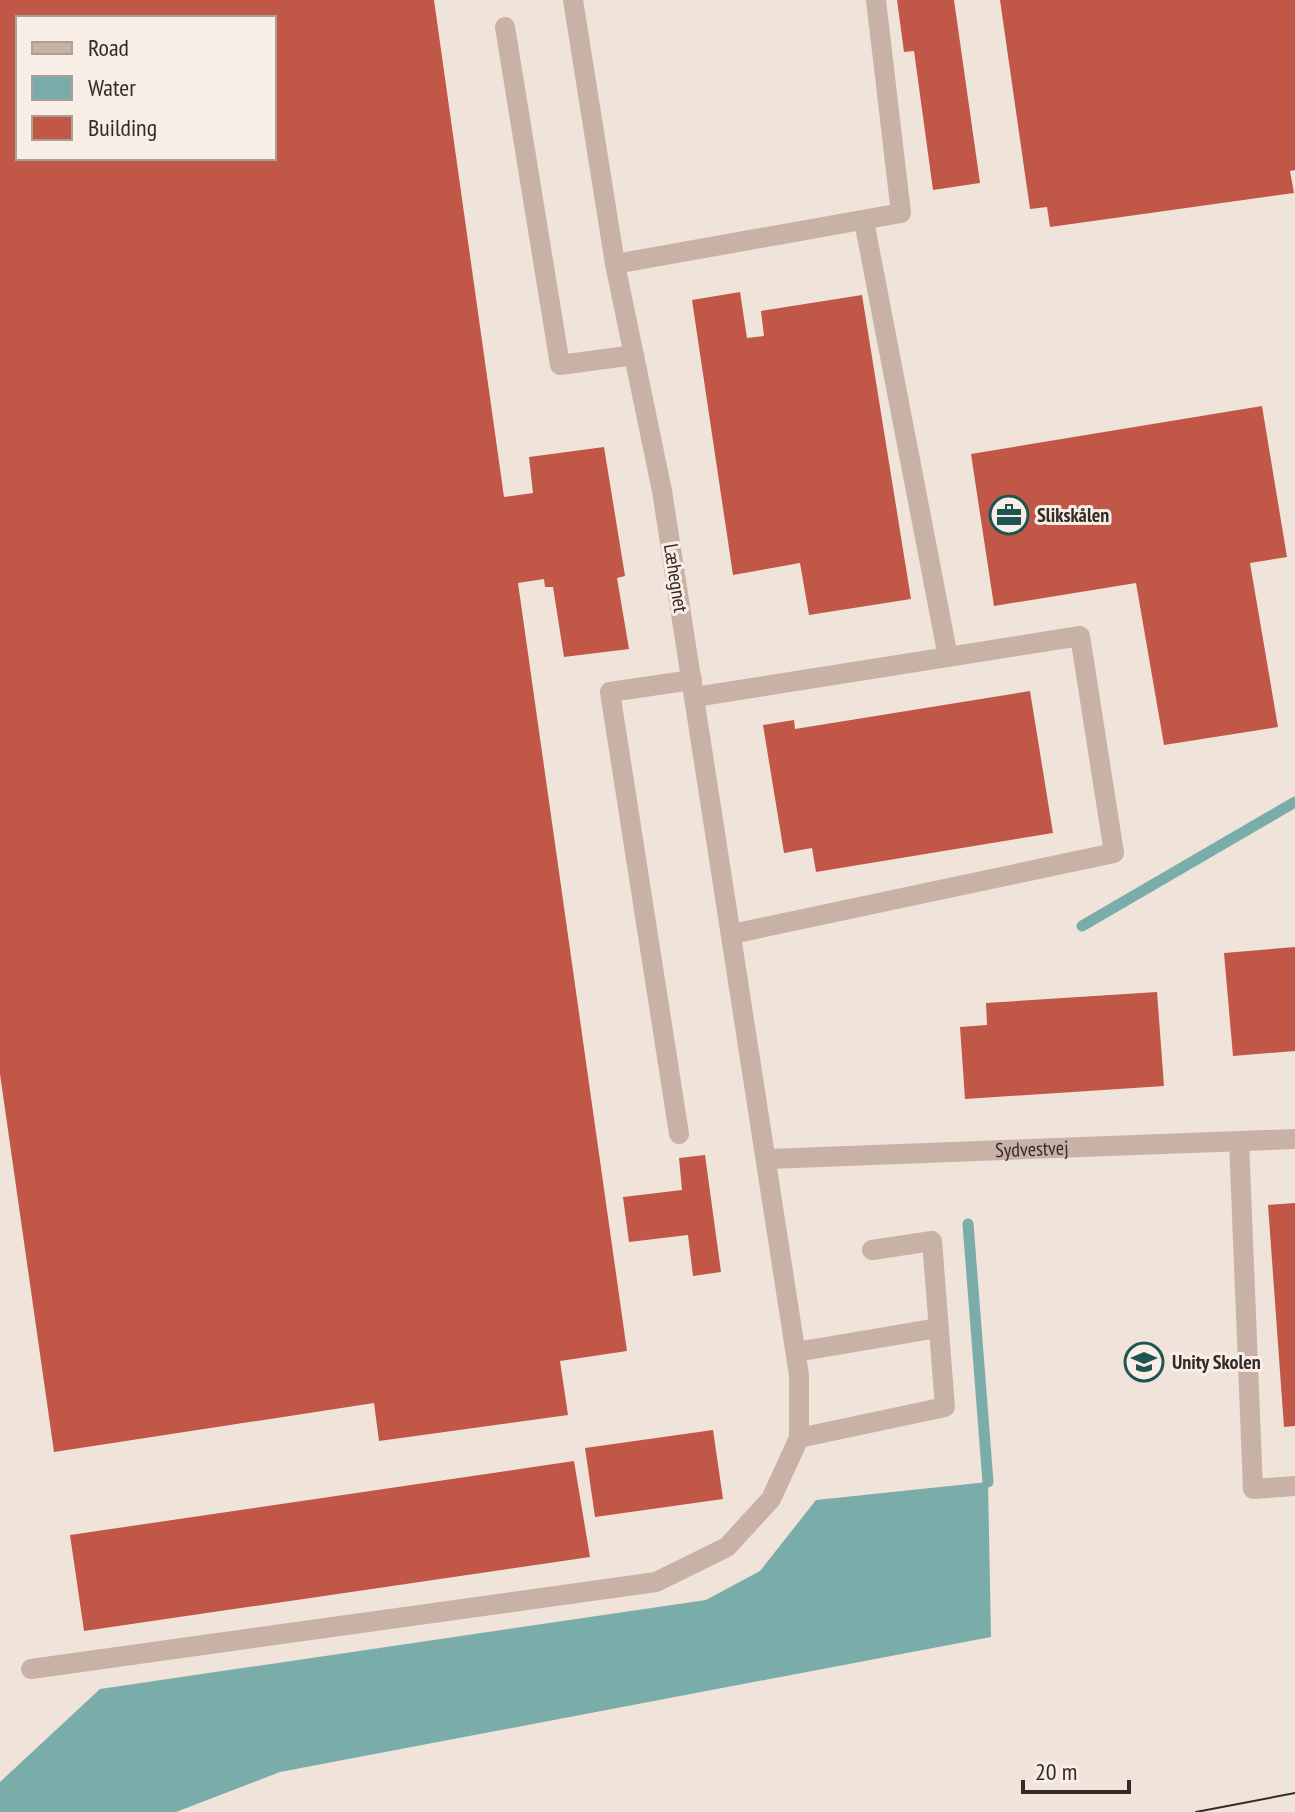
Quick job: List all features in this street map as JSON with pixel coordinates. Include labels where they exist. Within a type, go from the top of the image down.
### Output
[{"type":"street","name":"Læhegnet","points":[[573,0],[615,264],[662,491],[768,1159],[796,1352],[799,1438]]},
{"type":"street","points":[[615,264],[901,213],[876,0]]},
{"type":"street","points":[[505,27],[560,365],[634,355]]},
{"type":"street","points":[[864,221],[948,657]]},
{"type":"street","points":[[679,1134],[610,692],[694,689],[948,657],[1080,636],[1114,853],[732,934]]},
{"type":"street","name":"Sydvestvej","points":[[768,1159],[1295,1139]]},
{"type":"street","points":[[1239,1141],[1253,1489],[1295,1486]]},
{"type":"street","points":[[31,1669],[656,1582],[727,1547],[771,1499],[799,1438],[945,1407],[932,1241],[872,1250]]},
{"type":"street","points":[[796,1352],[938,1328]]},
{"type":"water","points":[[988,1482],[991,1637],[280,1772],[176,1812],[0,1812],[0,1782],[100,1689],[706,1600],[760,1571],[816,1500]]},
{"type":"building","points":[[0,0],[434,0],[504,497],[533,493],[529,457],[604,447],[625,576],[617,578],[629,649],[564,657],[553,587],[545,587],[544,579],[518,583],[627,1351],[560,1361],[568,1415],[379,1441],[374,1403],[54,1452],[0,1074]]},
{"type":"building","points":[[897,0],[954,0],[980,183],[933,190],[914,51],[904,52]]},
{"type":"building","points":[[1000,0],[1295,0],[1295,170],[1290,171],[1294,193],[1050,227],[1047,207],[1030,209]]},
{"type":"building","points":[[740,292],[747,338],[764,336],[761,311],[862,295],[911,599],[809,615],[800,563],[733,575],[692,300]]},
{"type":"building","points":[[1262,406],[1287,557],[1250,563],[1278,727],[1164,745],[1136,583],[994,606],[971,454]]},
{"type":"building","points":[[1030,691],[1053,833],[816,872],[812,848],[784,853],[763,725],[794,720],[795,729]]},
{"type":"building","points":[[1295,947],[1295,1051],[1233,1056],[1224,953]]},
{"type":"building","points":[[1157,992],[1164,1086],[965,1099],[960,1027],[987,1025],[986,1003]]},
{"type":"building","points":[[705,1155],[721,1272],[693,1276],[688,1235],[629,1242],[623,1197],[682,1190],[679,1158]]},
{"type":"building","points":[[1295,1203],[1295,1426],[1284,1427],[1268,1205]]},
{"type":"building","points":[[713,1430],[723,1499],[595,1517],[585,1448]]},
{"type":"building","points":[[574,1461],[590,1557],[84,1631],[70,1535]]},
{"type":"waterway","points":[[1082,926],[1295,802]]},
{"type":"waterway","points":[[968,1224],[988,1482]]},
{"type":"tram line","points":[[1196,1812],[1295,1793]]},
{"type":"place","name":"Slikskålen","points":[[1009,515]]},
{"type":"place","name":"Unity Skolen","points":[[1144,1362]]}]
